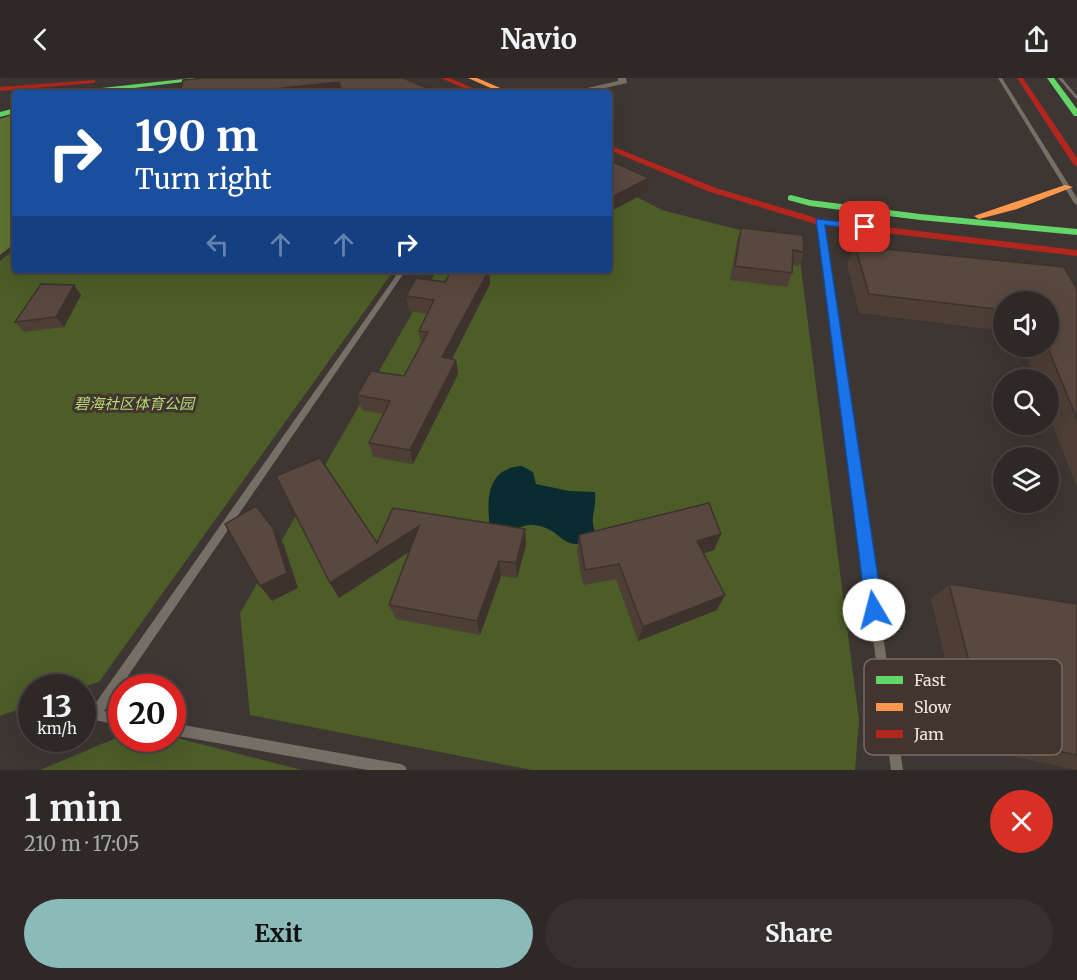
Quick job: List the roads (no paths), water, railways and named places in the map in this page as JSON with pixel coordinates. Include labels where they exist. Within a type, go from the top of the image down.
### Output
[{"type":"street","points":[[17,90],[123,78]]},
{"type":"street","points":[[89,90],[212,78]]},
{"type":"street","points":[[444,78],[473,90]]},
{"type":"street","points":[[471,78],[501,90]]},
{"type":"street","points":[[585,90],[623,83],[622,78]]},
{"type":"street","points":[[1020,78],[1077,164]]},
{"type":"street","points":[[1050,78],[1077,114]]},
{"type":"street","points":[[612,135],[719,177]]},
{"type":"street","points":[[612,148],[713,190],[819,222],[1077,253]]},
{"type":"street","points":[[962,220],[1014,207],[1068,187]]},
{"type":"street","points":[[773,193],[810,203],[1077,232]]},
{"type":"street","points":[[933,236],[1002,258]]},
{"type":"lane","points":[[1000,78],[1077,203]]},
{"type":"lane","points":[[1060,78],[1077,99]]},
{"type":"lane","points":[[819,222],[881,659]]},
{"type":"lane","points":[[123,674],[401,273]]},
{"type":"lane","points":[[108,696],[94,716],[108,718]]},
{"type":"lane","points":[[186,732],[401,770]]},
{"type":"lane","points":[[895,755],[897,770]]},
{"type":"water","points":[[522,466],[533,472],[536,484],[569,491],[595,492],[593,522],[600,540],[576,544],[562,539],[544,527],[533,525],[508,530],[490,529],[489,498],[495,480],[510,468]]},
{"type":"park label","name":"碧海社区体育公园","points":[[134,403]]}]
